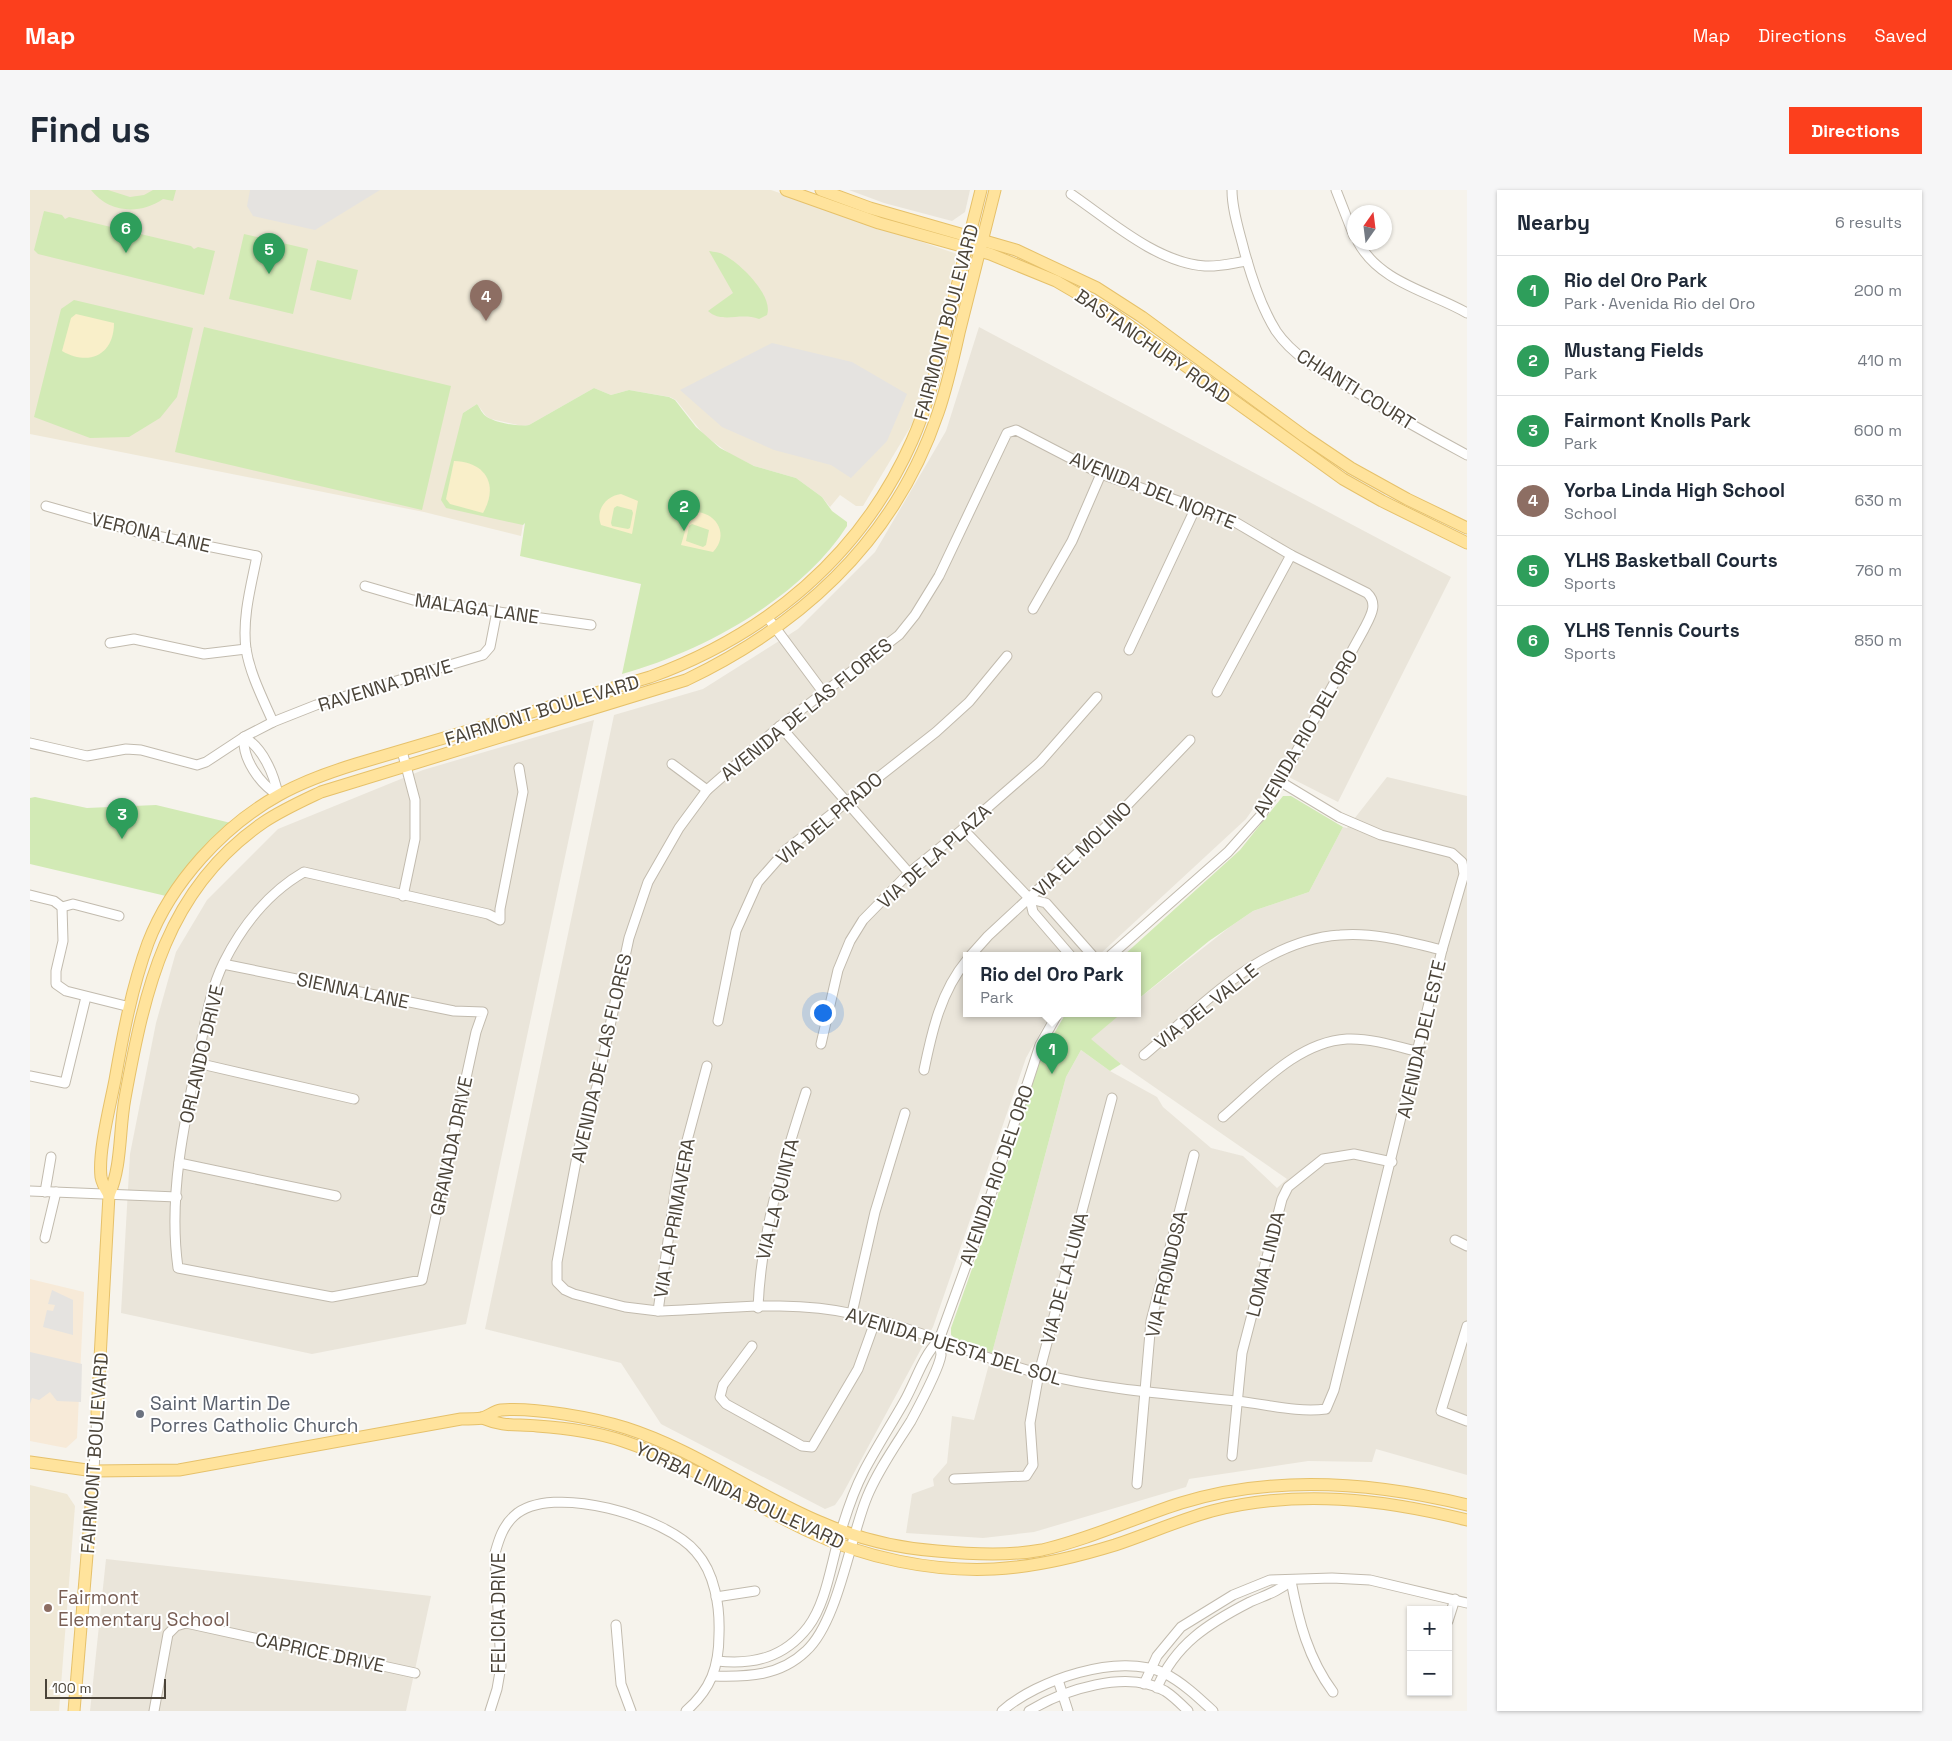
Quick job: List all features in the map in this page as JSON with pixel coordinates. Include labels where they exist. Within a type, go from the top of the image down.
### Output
[{"type":"main road","name":"BASTANCHURY ROAD","points":[[786,190],[879,223],[968,241],[983,239],[1016,250],[1097,288],[1142,317],[1305,437],[1351,468],[1407,499],[1467,528]]},
{"type":"main road","name":"BASTANCHURY ROAD","points":[[821,190],[968,241],[980,251],[1056,281],[1116,316],[1336,474],[1382,501],[1467,543]]},
{"type":"main road","name":"FAIRMONT BOULEVARD","points":[[109,1195],[101,1178],[104,1134],[139,970],[149,941],[173,895],[190,872],[232,828],[278,795],[330,772],[658,674],[705,656],[768,618],[840,553],[863,525],[893,479],[912,441],[939,362],[981,190]]},
{"type":"main road","name":"FAIRMONT BOULEVARD","points":[[97,1413],[109,1195],[116,1179],[120,1128],[143,1011],[161,950],[177,917],[201,881],[244,837],[286,809],[321,792],[686,680],[735,656],[777,629],[813,600],[874,534],[895,503],[918,461],[938,414],[995,190]]},
{"type":"main road","points":[[939,362],[951,365]]},
{"type":"main road","points":[[863,525],[874,534]]},
{"type":"main road","points":[[278,795],[286,809]]},
{"type":"main road","points":[[130,1007],[143,1011]]},
{"type":"main road","name":"YORBA LINDA BOULEVARD","points":[[30,1462],[94,1471],[174,1470],[215,1465],[461,1419],[482,1418],[499,1410],[586,1418],[625,1428],[676,1447],[731,1475],[779,1503],[841,1530],[873,1540],[934,1551],[986,1553],[1039,1550],[1092,1536],[1182,1503],[1242,1490],[1303,1483],[1368,1486],[1424,1494],[1467,1505]]},
{"type":"main road","name":"YORBA LINDA BOULEVARD","points":[[482,1418],[500,1425],[534,1425],[583,1431],[652,1451],[811,1532],[851,1547],[916,1564],[993,1569],[1034,1565],[1115,1544],[1213,1511],[1262,1502],[1312,1498],[1353,1498],[1384,1502],[1467,1520]]},
{"type":"main road","points":[[583,1431],[586,1418]]},
{"type":"main road","name":"FAIRMONT BOULEVARD","points":[[74,1711],[80,1667],[94,1471]]},
{"type":"street","name":"CHIANTI COURT","points":[[1232,190],[1232,202],[1247,261],[1266,312],[1277,332],[1294,351],[1313,366],[1396,417],[1467,455]]},
{"type":"street","points":[[1336,190],[1347,218]]},
{"type":"street","points":[[1071,194],[1140,241],[1178,260],[1204,266],[1218,266],[1247,261]]},
{"type":"street","points":[[1362,250],[1386,273],[1423,294],[1448,302],[1467,313]]},
{"type":"street","name":"AVENIDA DEL NORTE","points":[[1008,432],[1016,430],[1101,474],[1230,519],[1291,555],[1354,585],[1367,593],[1373,601]]},
{"type":"street","name":"AVENIDA DE LAS FLORES","points":[[557,1282],[558,1262],[578,1151],[599,1077],[629,938],[648,882],[679,828],[707,790],[780,726],[899,635],[915,615],[939,576],[1008,432]]},
{"type":"street","points":[[1033,608],[1072,541],[1101,474]]},
{"type":"street","name":"VERONA LANE","points":[[46,506],[137,532],[257,556],[247,615],[246,649]]},
{"type":"street","points":[[1129,650],[1196,506]]},
{"type":"street","points":[[1217,692],[1291,555]]},
{"type":"street","name":"MALAGA LANE","points":[[365,586],[413,600],[591,625]]},
{"type":"street","name":"AVENIDA RIO DEL ORO","points":[[1114,952],[1228,852],[1262,814],[1282,782],[1369,619],[1373,610],[1373,601]]},
{"type":"street","name":"RAVENNA DRIVE","points":[[30,743],[87,756],[126,749],[141,750],[197,765],[206,762],[244,737],[274,722],[316,705],[484,656],[490,646],[497,611]]},
{"type":"street","points":[[768,618],[823,692]]},
{"type":"street","points":[[110,643],[134,639],[204,654],[246,649],[258,686],[274,722]]},
{"type":"street","name":"VIA DEL PRADO","points":[[718,1021],[736,931],[758,882],[787,849],[969,702],[1007,656]]},
{"type":"street","name":"VIA DE LA PLAZA","points":[[821,1044],[838,970],[850,941],[863,920],[909,873],[964,829],[1040,762],[1098,697]]},
{"type":"street","points":[[780,726],[909,873]]},
{"type":"street","points":[[244,737],[255,744],[276,780],[278,795],[265,787],[243,750],[244,737]]},
{"type":"street","name":"VIA EL MOLINO","points":[[974,952],[988,936],[1114,820],[1190,740]]},
{"type":"street","points":[[402,751],[415,800],[416,839],[403,896],[488,914],[500,920],[500,909],[523,792],[519,768]]},
{"type":"street","points":[[672,764],[707,790]]},
{"type":"street","name":"AVENIDA DEL ESTE","points":[[1282,782],[1340,817],[1381,835],[1452,853],[1462,862],[1464,874],[1442,950],[1419,1052],[1334,1390],[1326,1409]]},
{"type":"street","points":[[964,829],[1030,899],[1033,912],[1067,952]]},
{"type":"street","name":"ORLANDO DRIVE","points":[[178,1268],[177,1197],[184,1127],[212,994],[223,964],[245,926],[266,902],[292,879],[304,872],[403,896]]},
{"type":"street","points":[[30,895],[54,901],[62,907]]},
{"type":"street","points":[[1030,899],[1046,903],[1089,952]]},
{"type":"street","points":[[62,907],[73,904],[120,916]]},
{"type":"street","points":[[62,907],[63,940],[56,971],[56,984],[66,991],[130,1007]]},
{"type":"street","name":"VIA DEL VALLE","points":[[1144,1055],[1242,974],[1274,954],[1302,942],[1340,935],[1386,937],[1442,950]]},
{"type":"street","name":"SIENNA LANE","points":[[223,964],[454,1011],[483,1012]]},
{"type":"street","points":[[924,1070],[933,1029],[941,1006],[958,971],[963,965]]},
{"type":"street","points":[[30,1076],[65,1083],[86,997]]},
{"type":"street","name":"GRANADA DRIVE","points":[[178,1268],[332,1297],[422,1280],[476,1032],[483,1012]]},
{"type":"street","name":"AVENIDA RIO DEL ORO","points":[[717,1661],[737,1663],[763,1660],[781,1652],[793,1643],[814,1617],[841,1530],[863,1473],[905,1401],[929,1350],[939,1340],[983,1219],[1040,1045],[1056,1017]]},
{"type":"street","points":[[1223,1117],[1284,1065],[1301,1054],[1319,1046],[1346,1039],[1362,1040],[1419,1052]]},
{"type":"street","points":[[197,1063],[354,1099]]},
{"type":"street","name":"VIA LA PRIMAVERA","points":[[658,1312],[677,1178],[707,1066]]},
{"type":"street","name":"VIA LA QUINTA","points":[[758,1308],[760,1272],[767,1225],[806,1092]]},
{"type":"street","name":"VIA DE LA LUNA","points":[[954,1479],[1026,1476],[1033,1465],[1030,1423],[1039,1373],[1112,1098]]},
{"type":"street","points":[[852,1313],[875,1212],[905,1112]]},
{"type":"street","name":"LOMA LINDA","points":[[1232,1456],[1242,1353],[1282,1199],[1288,1187],[1323,1159],[1354,1154],[1392,1162]]},
{"type":"street","name":"VIA FRONDOSA","points":[[1137,1484],[1151,1321],[1194,1155]]},
{"type":"street","points":[[45,1192],[51,1157]]},
{"type":"street","points":[[179,1163],[336,1196]]},
{"type":"street","points":[[30,1191],[177,1197]]},
{"type":"street","points":[[45,1238],[56,1192]]},
{"type":"street","points":[[1455,1240],[1467,1246]]},
{"type":"street","name":"AVENIDA PUESTA DEL SOL","points":[[557,1282],[565,1290],[574,1294],[625,1307],[658,1312],[810,1307],[852,1313],[876,1319],[1039,1373],[1085,1384],[1144,1394],[1236,1401],[1311,1411],[1326,1409]]},
{"type":"street","points":[[752,1346],[723,1385],[720,1397],[726,1404],[802,1446],[812,1447],[858,1369],[876,1319]]},
{"type":"street","points":[[1467,1326],[1441,1411],[1467,1421]]},
{"type":"street","name":"AVENIDA RIO DEL ORO","points":[[714,1676],[766,1674],[791,1664],[807,1651],[822,1631],[831,1611],[868,1496],[919,1406],[941,1355],[939,1340]]},
{"type":"street","name":"FAIRMONT BOULEVARD","points":[[94,1471],[97,1413]]},
{"type":"street","name":"FELICIA DRIVE","points":[[490,1711],[497,1690],[501,1666],[495,1553],[500,1534],[514,1516],[536,1504],[564,1502],[606,1508],[636,1516],[666,1529],[696,1551],[711,1575],[720,1624],[714,1676]]},
{"type":"street","points":[[1144,1684],[1150,1669],[1171,1637],[1181,1627],[1213,1606],[1252,1586],[1270,1580],[1291,1581],[1332,1578],[1370,1580],[1467,1603]]},
{"type":"street","points":[[1157,1688],[1179,1649],[1202,1628],[1243,1606],[1275,1593],[1291,1581]]},
{"type":"street","points":[[1291,1581],[1299,1621],[1307,1646],[1320,1673],[1333,1692]]},
{"type":"street","points":[[716,1597],[755,1591]]},
{"type":"street","points":[[1452,1608],[1455,1599]]},
{"type":"street","name":"CAPRICE DRIVE","points":[[154,1711],[168,1634],[176,1626],[186,1623],[415,1673]]},
{"type":"street","points":[[616,1625],[621,1684],[631,1711]]},
{"type":"street","points":[[1002,1711],[1020,1697],[1058,1680],[1079,1673],[1106,1668],[1150,1669],[1164,1673],[1188,1689],[1212,1711]]},
{"type":"street","points":[[686,1711],[696,1702],[714,1676]]},
{"type":"street","points":[[1058,1680],[1068,1711]]},
{"type":"street","points":[[1029,1711],[1062,1694],[1096,1684],[1144,1684],[1164,1691],[1188,1711]]},
{"type":"shaded area","points":[[30,190],[771,190],[957,254],[920,411],[863,506],[856,506],[840,495],[830,507],[822,497],[796,478],[754,466],[730,454],[704,435],[676,400],[670,397],[629,390],[611,395],[594,388],[529,425],[522,426],[491,419],[486,416],[477,404],[463,413],[526,507],[521,536],[424,512],[30,434]]},
{"type":"shaded area","points":[[250,190],[380,190],[315,230],[253,216],[247,206]]},
{"type":"shaded area","points":[[849,190],[970,190],[965,212],[952,221],[884,203]]},
{"type":"shaded area","points":[[979,327],[1451,577],[1338,802],[1279,772],[1246,819],[1102,952],[963,952],[963,1017],[1049,1017],[1026,1058],[933,1327],[842,1495],[835,1505],[825,1509],[661,1424],[621,1363],[485,1329],[614,715],[703,689],[798,629],[875,552],[946,431]]},
{"type":"shaded area","points":[[772,343],[852,362],[907,394],[887,441],[851,478],[831,465],[774,450],[722,427],[680,390]]},
{"type":"shaded area","points":[[594,720],[466,1324],[312,1354],[121,1313],[130,1154],[156,1023],[176,952],[207,900],[278,829],[423,770]]},
{"type":"shaded area","points":[[1387,777],[1467,796],[1467,1475],[1376,1449],[1372,1462],[1308,1461],[1189,1479],[1186,1487],[1034,1532],[983,1538],[906,1533],[912,1494],[934,1486],[933,1479],[947,1463],[952,1416],[974,1420],[1066,1077],[1081,1050],[1110,1071],[1157,1097],[1163,1107],[1211,1148],[1243,1156],[1277,1188],[1287,1179],[1121,1064],[1090,1039],[1117,1017],[1141,1017],[1141,997],[1253,911],[1309,892],[1343,827],[1347,828]]},
{"type":"shaded area","points":[[30,1279],[84,1292],[77,1438],[66,1448],[30,1441]]},
{"type":"shaded area","points":[[52,1290],[73,1300],[73,1335],[43,1327],[47,1310],[53,1311],[55,1305],[48,1304]]},
{"type":"shaded area","points":[[30,1352],[82,1364],[81,1402],[57,1401],[50,1392],[39,1400],[32,1398],[30,1404]]},
{"type":"shaded area","name":"Fairmont Elementary School","points":[[30,1485],[67,1494],[75,1506],[59,1711],[30,1711]]},
{"type":"shaded area","points":[[106,1559],[431,1596],[406,1711],[90,1711]]},
{"type":"green space","points":[[91,190],[108,190],[130,197],[144,195],[153,190],[176,190],[173,201],[163,199],[145,208],[125,209],[116,207],[98,198]]},
{"type":"green space","points":[[44,211],[62,215],[65,219],[69,217],[191,246],[194,249],[198,247],[215,251],[204,295],[38,254],[34,250]]},
{"type":"green space","points":[[244,234],[308,249],[293,314],[229,299]]},
{"type":"green space","points":[[709,251],[721,253],[746,272],[761,290],[768,307],[767,315],[759,319],[752,317],[719,317],[708,311],[733,293]]},
{"type":"green space","points":[[317,260],[358,270],[351,300],[310,290]]},
{"type":"green space","points":[[74,300],[193,328],[177,397],[160,418],[129,437],[90,438],[34,417],[61,309]]},
{"type":"green space","points":[[204,327],[451,386],[422,510],[175,452]]},
{"type":"green space","points":[[594,388],[611,395],[629,390],[669,397],[675,400],[696,427],[720,448],[754,466],[796,478],[822,497],[832,511],[847,522],[847,526],[827,552],[804,576],[777,599],[747,619],[684,652],[622,674],[641,584],[520,556],[525,523],[523,525],[446,508],[441,500],[463,413],[477,404],[484,414],[491,419],[514,425],[529,425]]},
{"type":"green space","points":[[1283,796],[1291,796],[1343,827],[1309,892],[1253,911],[1209,941],[1141,997],[1141,952],[1127,952],[1240,850]]},
{"type":"green space","points":[[35,797],[87,808],[156,805],[231,823],[166,896],[30,864],[30,798]]},
{"type":"green space","points":[[1064,1017],[1117,1017],[1091,1039],[1121,1064],[1110,1071],[1081,1050],[1066,1077],[992,1353],[957,1340],[951,1335],[951,1328],[994,1207],[1042,1054]]},
{"type":"sand","points":[[76,314],[114,323],[110,343],[98,355],[82,358],[62,351],[71,318]]},
{"type":"sand","points":[[454,461],[465,462],[474,466],[486,477],[490,493],[483,513],[450,504],[446,499]]},
{"type":"sand","points":[[621,494],[638,501],[632,534],[601,525],[599,514],[603,505],[616,495]],"holes":[[[617,506],[632,510],[630,528],[612,526],[614,508]]]},
{"type":"sand","points":[[697,512],[716,521],[721,533],[718,546],[713,552],[681,545],[690,514]],"holes":[[[692,524],[709,530],[706,545],[703,547],[686,541],[689,526]]]},
{"type":"place","name":"YLHS Tennis Courts","points":[[126,253]]},
{"type":"place","name":"YLHS Basketball Courts","points":[[269,274]]},
{"type":"place","name":"Yorba Linda High School","points":[[486,321]]},
{"type":"place","name":"Mustang Fields","points":[[684,531]]},
{"type":"place","name":"Fairmont Knolls Park","points":[[122,839]]},
{"type":"place","name":"Rio del Oro Park","points":[[1052,1074]]},
{"type":"place","name":"Saint Martin De Porres Catholic Church","points":[[140,1414]]},
{"type":"place","name":"Fairmont Elementary School","points":[[48,1608]]}]
